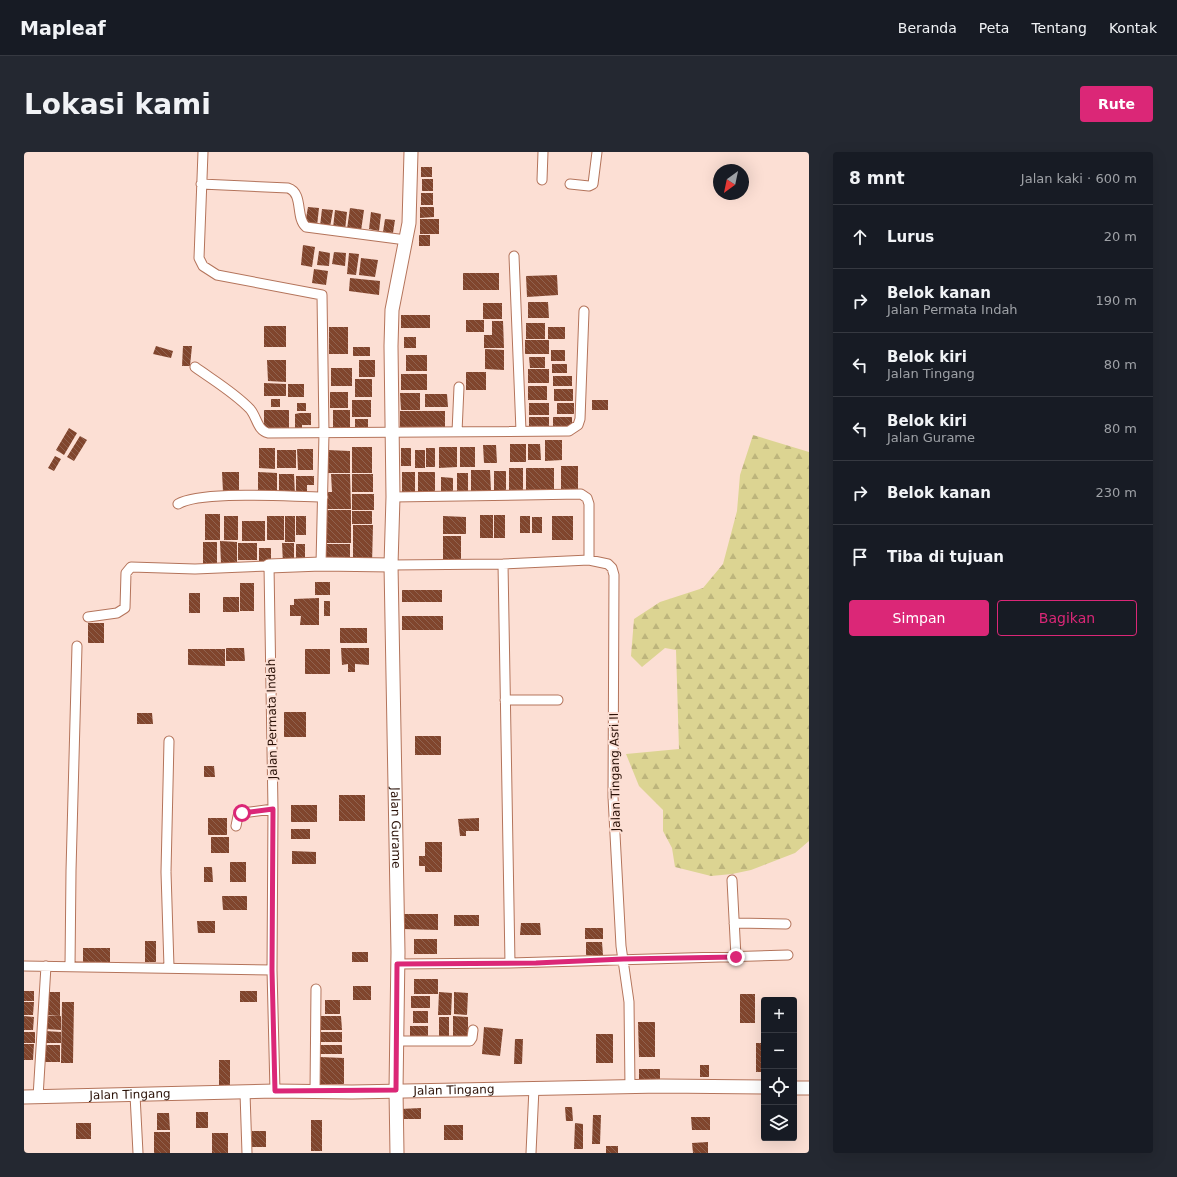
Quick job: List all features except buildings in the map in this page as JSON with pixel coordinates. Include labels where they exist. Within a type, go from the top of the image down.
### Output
[{"type":"street","points":[[203,152],[199,258],[201,263],[207,270],[216,275],[322,295],[324,433],[321,564]]},
{"type":"street","name":"Jalan Gurame","points":[[397,1153],[397,964],[391,565],[393,497],[391,346],[392,310],[409,223],[411,152]]},
{"type":"street","points":[[542,152],[542,180]]},
{"type":"street","points":[[570,184],[592,186],[595,182],[597,152]]},
{"type":"street","points":[[201,184],[288,188],[295,193],[299,204],[301,220],[306,227],[406,240]]},
{"type":"street","points":[[514,256],[521,432]]},
{"type":"street","points":[[195,368],[244,404],[250,410],[259,427],[264,432],[272,434],[569,431],[578,425],[581,391],[584,311]]},
{"type":"street","points":[[457,432],[459,387]]},
{"type":"street","points":[[393,497],[581,494],[587,498],[589,504],[589,560]]},
{"type":"street","points":[[178,504],[190,498],[218,496],[323,497]]},
{"type":"street","name":"Jalan Tingang Asri II","points":[[391,565],[503,564],[589,560],[608,564],[612,568],[614,575],[613,797],[623,959],[629,1002],[630,1087]]},
{"type":"street","points":[[88,617],[117,613],[124,608],[126,573],[131,567],[195,569],[321,564],[391,565]]},
{"type":"street","points":[[503,564],[510,963]]},
{"type":"street","name":"Jalan Permata Indah","points":[[269,566],[273,809],[272,970],[275,1091]]},
{"type":"street","points":[[70,966],[70,878],[77,646]]},
{"type":"street","points":[[505,700],[558,700]]},
{"type":"street","points":[[169,741],[166,872],[169,967]]},
{"type":"street","points":[[236,826],[238,816],[242,813],[273,809]]},
{"type":"street","points":[[732,880],[736,957]]},
{"type":"street","points":[[734,923],[786,924]]},
{"type":"street","points":[[397,964],[510,963],[788,955]]},
{"type":"street","points":[[24,966],[169,967],[272,970]]},
{"type":"street","points":[[38,1097],[46,966]]},
{"type":"street","points":[[315,1092],[316,989]]},
{"type":"street","points":[[396,1041],[470,1041],[473,1030]]},
{"type":"street","name":"Jalan Tingang","points":[[24,1097],[245,1093],[275,1091],[315,1092],[534,1088],[761,1087]]},
{"type":"street","points":[[531,1153],[534,1088]]},
{"type":"street","points":[[797,1088],[809,1088]]},
{"type":"street","points":[[245,1093],[247,1153]]},
{"type":"street","points":[[135,1095],[138,1153]]},
{"type":"green space","points":[[753,435],[809,452],[809,841],[795,853],[751,870],[711,876],[675,867],[672,848],[663,831],[663,810],[639,786],[626,754],[679,749],[676,650],[665,648],[642,667],[631,656],[634,619],[660,602],[703,588],[723,564],[737,511],[740,475]]},
{"type":"route","points":[[242,813],[273,809],[272,970],[275,1091],[352,1092],[396,1090],[397,964],[536,963],[623,959],[736,957]]}]
